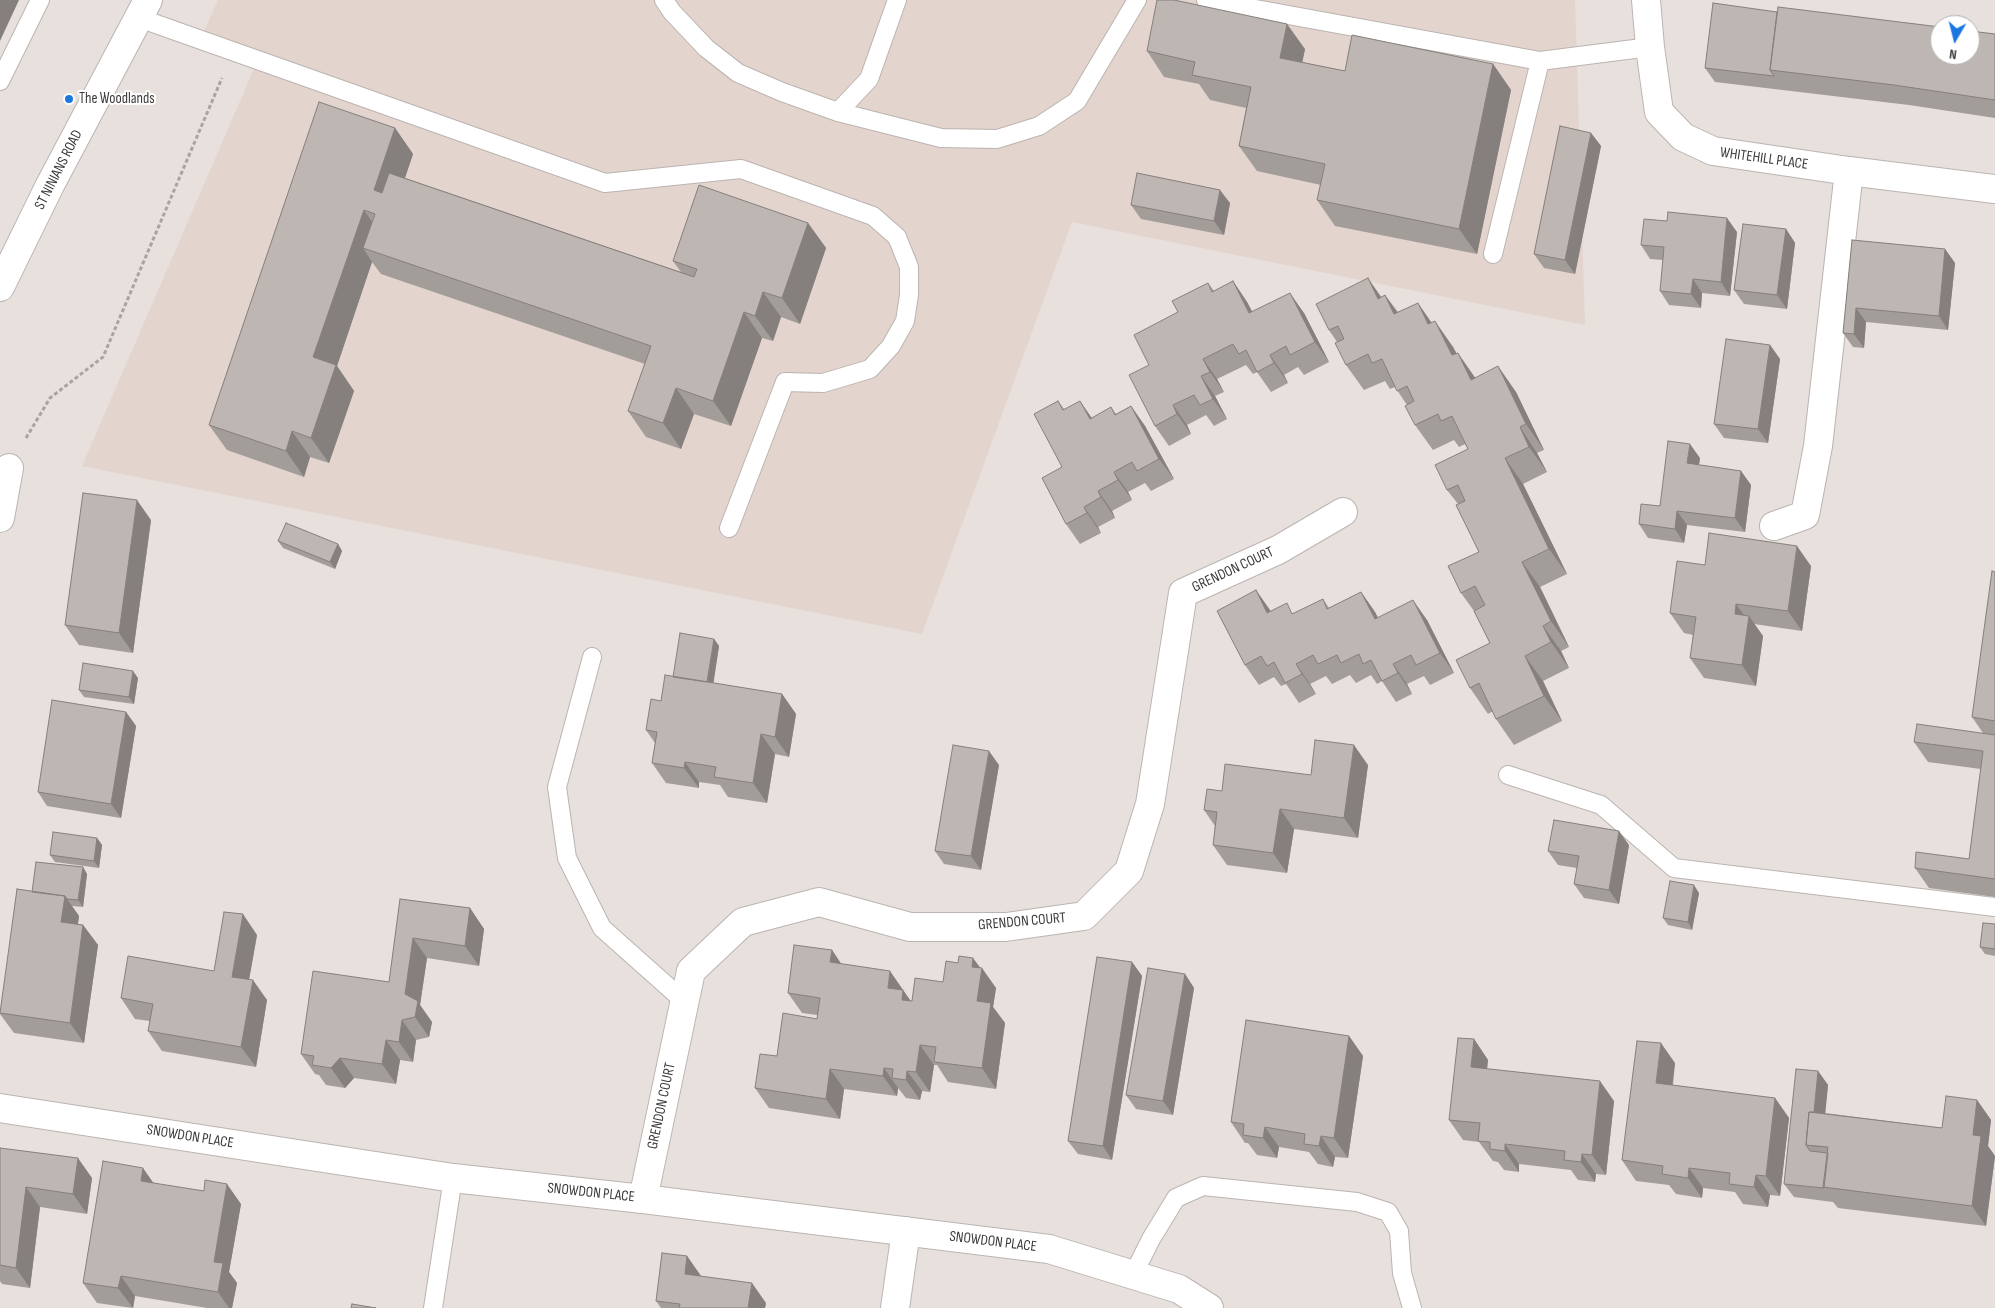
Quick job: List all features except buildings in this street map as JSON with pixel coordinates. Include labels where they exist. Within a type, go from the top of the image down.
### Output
[{"type":"street","name":"WHITEHILL PLACE","points":[[1646,0],[1659,112],[1683,137],[1713,151],[1850,171],[1995,189]]},
{"type":"street","name":"ST NINIANS ROAD","points":[[0,287],[50,185],[143,9]]},
{"type":"street","points":[[1774,526],[1805,515],[1818,446],[1850,171]]},
{"type":"street","points":[[0,518],[9,468]]},
{"type":"street","name":"GRENDON COURT","points":[[643,1199],[691,970],[743,922],[819,902],[910,927],[1006,927],[1084,916],[1130,871],[1150,804],[1183,594],[1278,550],[1344,512]]},
{"type":"street","name":"SNOWDON PLACE","points":[[0,1108],[453,1178],[643,1199],[1049,1249],[1179,1289],[1209,1308]]},
{"type":"street","points":[[895,1308],[906,1231]]},
{"type":"lane","points":[[0,81],[40,0]]},
{"type":"lane","points":[[664,0],[672,12],[706,48],[738,73],[782,92],[838,112],[941,138],[997,139],[1039,126],[1077,101],[1137,0]]},
{"type":"lane","points":[[838,112],[869,79],[896,0]]},
{"type":"lane","points":[[1206,0],[1540,60],[1650,47]]},
{"type":"lane","points":[[143,9],[233,52],[605,184],[741,169],[873,216],[896,237],[909,267],[909,295],[905,321],[891,346],[870,369],[823,383],[785,382],[730,528]]},
{"type":"lane","points":[[1493,254],[1540,60]]},
{"type":"lane","points":[[592,657],[557,787],[568,858],[602,928],[684,1002]]},
{"type":"lane","points":[[1508,776],[1601,805],[1674,868],[1995,907]]},
{"type":"lane","points":[[433,1308],[453,1178]]},
{"type":"lane","points":[[1133,1275],[1151,1239],[1176,1198],[1203,1186],[1357,1202],[1388,1212],[1399,1231],[1402,1273],[1412,1308]]},
{"type":"path","points":[[9,468],[50,398],[103,357],[233,52]]},
{"type":"shaded area","points":[[218,0],[1575,0],[1585,325],[1072,222],[922,634],[82,466],[257,62],[200,40]]},
{"type":"place","name":"The Woodlands","points":[[69,99]]}]
